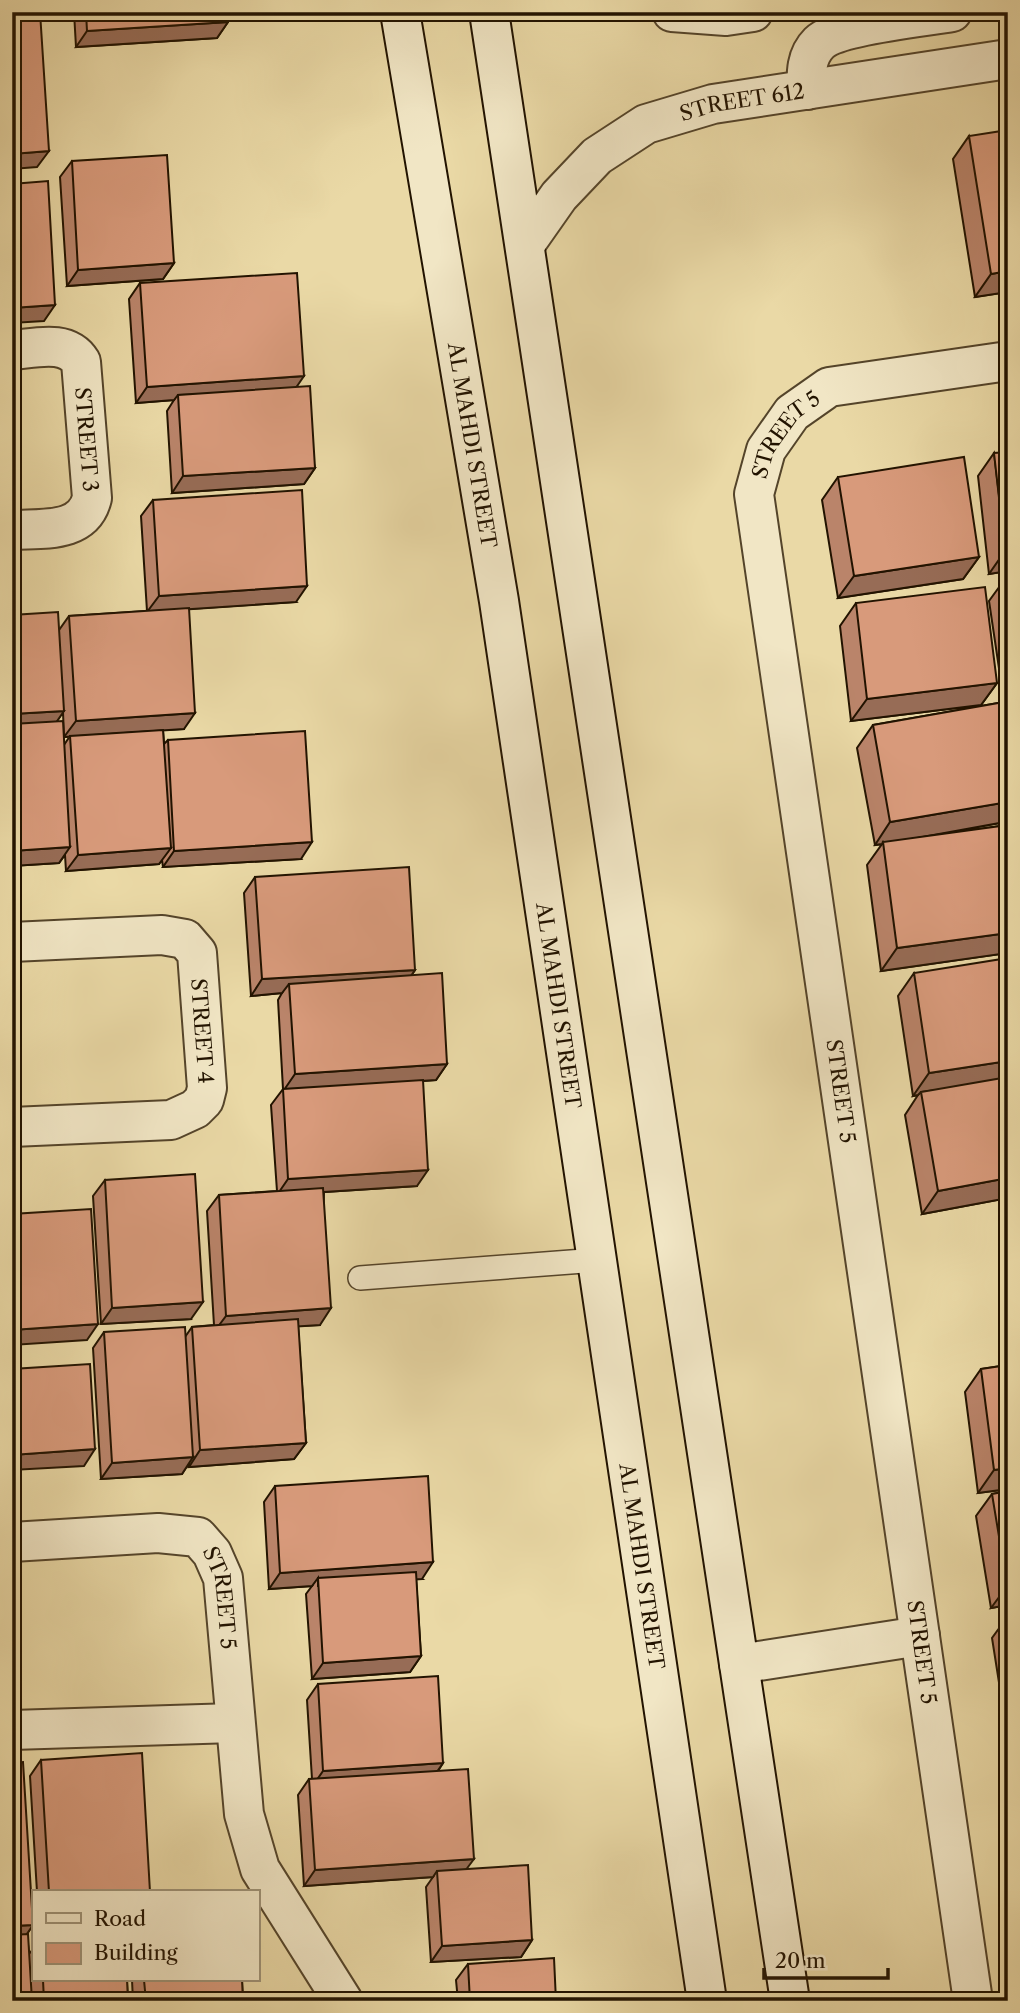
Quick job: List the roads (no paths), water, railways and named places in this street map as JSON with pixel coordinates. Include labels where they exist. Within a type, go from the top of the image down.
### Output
[{"type":"street","name":"AL MAHDI STREET","points":[[400,12],[499,601],[707,2001]]},
{"type":"street","points":[[489,12],[790,2001]]},
{"type":"street","points":[[672,12],[726,16],[752,12]]},
{"type":"street","points":[[807,90],[805,68],[818,44],[841,31],[952,12]]},
{"type":"street","name":"STREET 612","points":[[526,243],[559,196],[597,156],[646,124],[713,104],[1008,59]]},
{"type":"street","name":"STREET 3","points":[[12,349],[61,347],[77,354],[81,362],[92,498],[86,516],[78,522],[66,526],[12,530]]},
{"type":"street","name":"STREET 5","points":[[973,2001],[754,494],[766,450],[792,414],[829,387],[1008,361]]},
{"type":"street","name":"STREET 4","points":[[12,943],[162,935],[185,939],[192,944],[197,953],[207,1088],[204,1100],[195,1109],[170,1120],[12,1127]]},
{"type":"street","name":"STREET 5","points":[[12,1542],[158,1533],[198,1537],[212,1553],[223,1578],[244,1814],[260,1869],[343,2001]]},
{"type":"street","points":[[740,1664],[920,1636]]},
{"type":"street","points":[[12,1730],[234,1723]]},
{"type":"lane","points":[[360,1278],[597,1260]]}]
